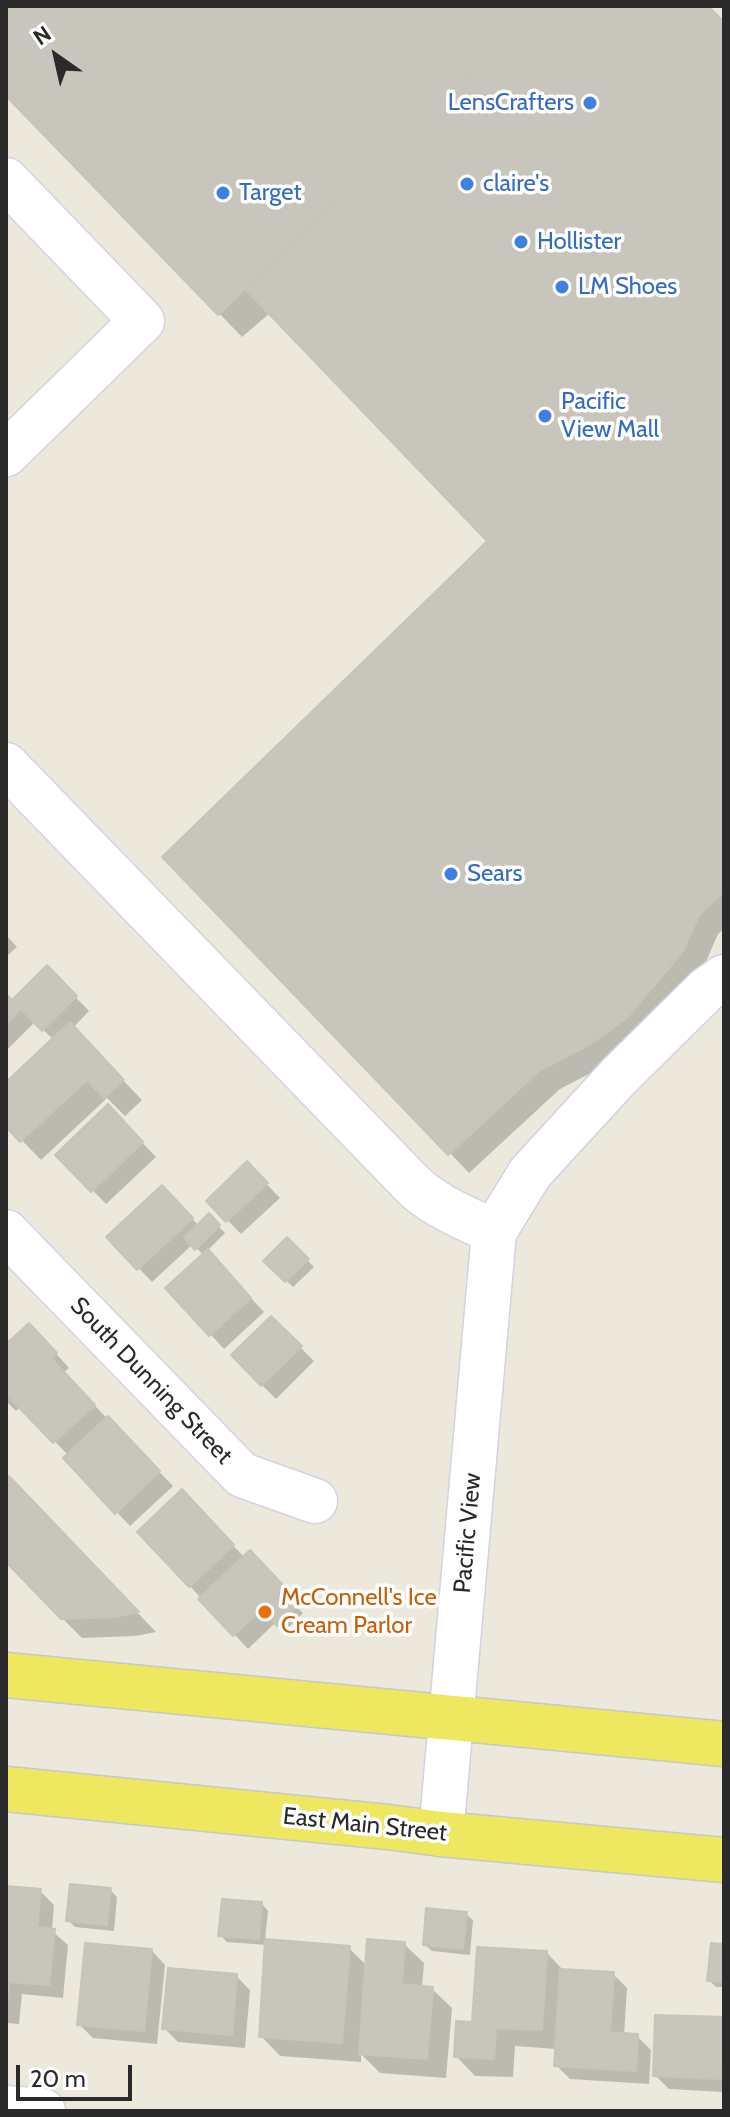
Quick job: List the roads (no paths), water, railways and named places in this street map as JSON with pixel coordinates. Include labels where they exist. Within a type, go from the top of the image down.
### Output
[{"type":"main road","points":[[6,1675],[724,1744]]},
{"type":"main road","name":"East Main Street","points":[[6,1789],[724,1860]]},
{"type":"street","points":[[6,180],[142,321],[6,454]]},
{"type":"street","points":[[6,765],[413,1185],[442,1207],[494,1232],[539,1163],[618,1077],[707,989],[724,977]]},
{"type":"street","name":"South Dunning Street","points":[[6,1232],[242,1475],[315,1501]]},
{"type":"street","name":"Pacific View","points":[[441,1834],[494,1232]]},
{"type":"street","points":[[6,2108],[43,2111]]},
{"type":"place","name":"LensCrafters","points":[[590,103]]},
{"type":"place","name":"claire's","points":[[467,184]]},
{"type":"place","name":"Target","points":[[223,193]]},
{"type":"place","name":"Hollister","points":[[521,242]]},
{"type":"place","name":"LM Shoes","points":[[562,287]]},
{"type":"place","name":"Pacific View Mall","points":[[545,416]]},
{"type":"place","name":"Sears","points":[[451,874]]},
{"type":"place","name":"McConnell's Ice Cream Parlor","points":[[265,1612]]}]
